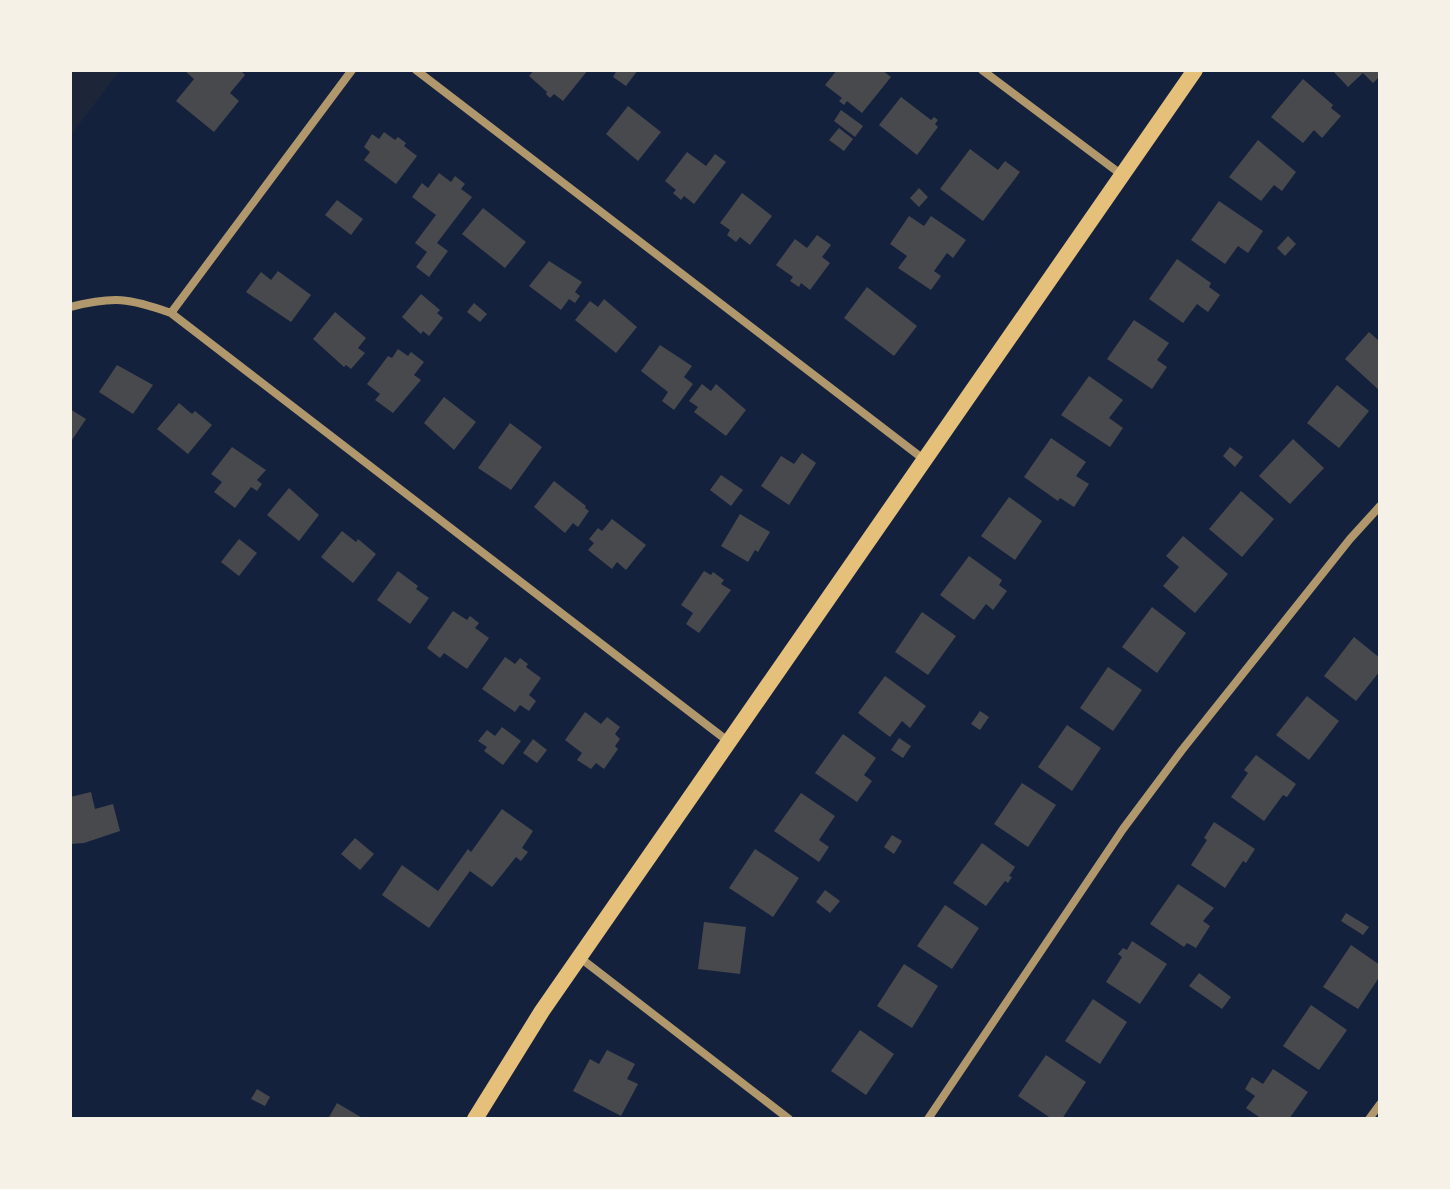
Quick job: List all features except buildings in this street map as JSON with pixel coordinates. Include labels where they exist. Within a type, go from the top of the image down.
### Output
[{"type":"main road","points":[[475,1119],[579,957],[1195,70]]},
{"type":"street","points":[[171,313],[352,70]]},
{"type":"street","points":[[416,70],[926,461]]},
{"type":"street","points":[[982,70],[1122,175]]},
{"type":"street","points":[[70,307],[113,299],[134,300],[171,313],[730,742]]},
{"type":"street","points":[[928,1119],[1123,829],[1182,750],[1350,539],[1380,506]]},
{"type":"street","points":[[579,957],[789,1119]]},
{"type":"street","points":[[1369,1119],[1380,1104]]},
{"type":"shaded area","points":[[70,70],[120,70],[70,136]]}]
